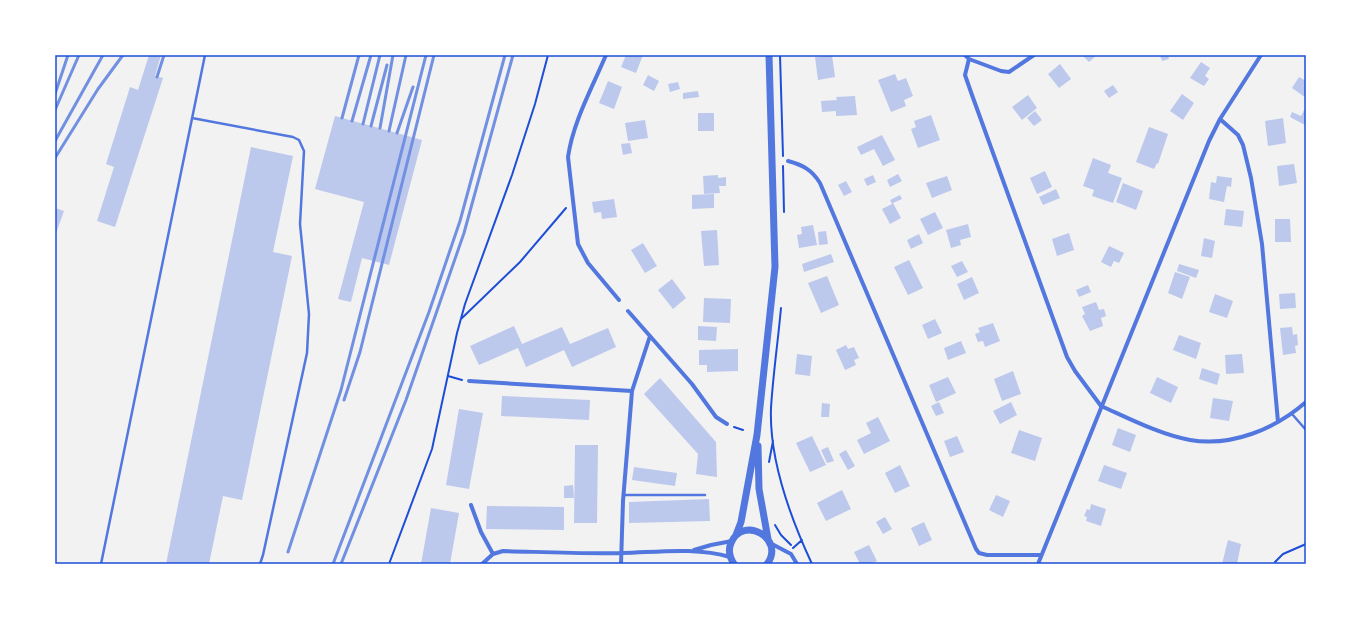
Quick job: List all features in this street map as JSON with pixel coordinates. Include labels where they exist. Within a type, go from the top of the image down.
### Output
[{"type":"street","points":[[606,55],[577,123],[568,157],[578,244],[588,263],[619,300]]},
{"type":"street","points":[[734,564],[730,557],[734,538],[740,522],[757,435],[775,267],[770,55]]},
{"type":"street","points":[[965,55],[969,59],[1009,72],[1034,55]]},
{"type":"street","points":[[1038,564],[1209,141],[1220,119],[1261,55]]},
{"type":"street","points":[[969,59],[965,75],[1067,357],[1075,371],[1101,406],[1189,440],[1223,442],[1244,436],[1278,422],[1292,414],[1306,402]]},
{"type":"street","points":[[1220,119],[1238,135],[1243,144],[1251,178],[1262,244],[1278,422]]},
{"type":"street","points":[[788,161],[800,164],[813,172],[820,183],[976,549],[979,553],[987,555],[1041,555]]},
{"type":"street","points":[[628,311],[692,384],[716,417],[727,424]]},
{"type":"street","points":[[621,564],[623,495],[632,391],[650,336]]},
{"type":"street","points":[[469,381],[632,391]]},
{"type":"street","points":[[757,435],[760,489],[772,554],[767,564]]},
{"type":"street","points":[[471,506],[481,532],[494,554]]},
{"type":"street","points":[[692,551],[734,538],[742,531],[753,530],[762,533],[769,541],[791,554],[797,564]]},
{"type":"street","points":[[482,564],[494,554],[503,551],[622,553],[692,551],[712,552],[730,557]]},
{"type":"lane","points":[[101,564],[204,55]]},
{"type":"lane","points":[[192,118],[293,137],[299,140],[304,151],[300,224],[309,314],[307,353],[260,564]]},
{"type":"lane","points":[[1292,414],[1306,430]]},
{"type":"lane","points":[[623,495],[705,495]]},
{"type":"path","points":[[389,564],[429,457],[460,320],[512,175],[535,104],[548,55]]},
{"type":"path","points":[[780,55],[784,213]]},
{"type":"path","points":[[460,320],[520,262],[573,200]]},
{"type":"path","points":[[782,303],[771,409],[774,438],[781,480],[792,515],[812,564]]},
{"type":"path","points":[[448,376],[469,381]]},
{"type":"path","points":[[769,465],[774,438]]},
{"type":"path","points":[[773,520],[781,535],[794,547]]},
{"type":"path","points":[[1275,562],[1283,554],[1306,544]]},
{"type":"building","points":[[149,55],[161,55],[155,76],[163,78],[115,227],[97,221],[114,167],[106,164],[130,87],[138,90]]},
{"type":"building","points":[[626,55],[643,55],[636,73],[621,67]]},
{"type":"building","points":[[832,55],[835,77],[818,80],[815,57]]},
{"type":"building","points":[[1082,55],[1097,55],[1089,62]]},
{"type":"building","points":[[1160,55],[1168,55],[1169,59],[1162,61]]},
{"type":"building","points":[[1201,62],[1210,68],[1205,76],[1209,79],[1204,86],[1190,78]]},
{"type":"building","points":[[1060,64],[1071,79],[1059,88],[1048,74]]},
{"type":"building","points":[[895,74],[898,81],[906,78],[913,96],[904,100],[906,106],[891,112],[878,80]]},
{"type":"building","points":[[648,75],[659,81],[654,91],[643,85]]},
{"type":"building","points":[[1299,77],[1306,81],[1306,98],[1292,88]]},
{"type":"building","points":[[608,81],[622,87],[614,109],[599,103]]},
{"type":"building","points":[[678,82],[680,89],[670,92],[668,84]]},
{"type":"building","points":[[1113,85],[1118,92],[1109,98],[1104,91]]},
{"type":"building","points":[[698,91],[699,97],[683,99],[683,93]]},
{"type":"building","points":[[1182,94],[1194,103],[1183,120],[1170,111]]},
{"type":"building","points":[[1028,95],[1037,108],[1022,120],[1012,107]]},
{"type":"building","points":[[855,96],[857,115],[836,116],[836,111],[822,112],[821,101],[837,100],[836,97]]},
{"type":"building","points":[[1304,110],[1306,111],[1305,125],[1290,117],[1292,112],[1301,116]]},
{"type":"building","points":[[1035,111],[1042,120],[1034,126],[1027,118]]},
{"type":"building","points":[[698,113],[714,113],[714,131],[698,131]]},
{"type":"building","points":[[931,115],[940,140],[918,148],[911,129],[916,127],[914,121]]},
{"type":"building","points":[[335,116],[422,140],[389,265],[362,258],[351,302],[338,299],[364,202],[315,189]]},
{"type":"building","points":[[1283,118],[1286,143],[1268,146],[1265,121]]},
{"type":"building","points":[[645,120],[648,138],[628,141],[625,123]]},
{"type":"building","points":[[1149,127],[1168,134],[1158,164],[1157,163],[1154,169],[1136,162]]},
{"type":"building","points":[[882,135],[895,160],[883,166],[874,149],[861,155],[857,147]]},
{"type":"building","points":[[630,143],[632,153],[623,155],[621,144]]},
{"type":"building","points":[[251,147],[293,156],[273,252],[292,256],[242,500],[223,496],[209,564],[166,564]]},
{"type":"building","points":[[1093,158],[1111,165],[1108,173],[1122,178],[1113,203],[1092,196],[1094,190],[1083,186]]},
{"type":"building","points":[[1294,164],[1297,183],[1279,186],[1277,166]]},
{"type":"building","points":[[1045,171],[1052,187],[1037,194],[1030,178]]},
{"type":"building","points":[[898,174],[902,181],[890,187],[887,180]]},
{"type":"building","points":[[718,175],[718,178],[726,177],[726,186],[719,186],[720,193],[704,194],[703,176]]},
{"type":"building","points":[[873,175],[876,182],[867,186],[864,179]]},
{"type":"building","points":[[947,176],[952,190],[932,198],[926,183]]},
{"type":"building","points":[[1217,176],[1232,178],[1231,187],[1227,186],[1224,202],[1209,199],[1211,182],[1216,183]]},
{"type":"building","points":[[846,181],[852,192],[844,196],[838,185]]},
{"type":"building","points":[[1123,183],[1143,191],[1136,210],[1116,202]]},
{"type":"building","points":[[1056,189],[1060,198],[1043,205],[1039,197]]},
{"type":"building","points":[[714,194],[714,208],[692,209],[692,195]]},
{"type":"building","points":[[900,195],[902,199],[893,203],[901,218],[890,224],[882,209],[892,204],[890,200]]},
{"type":"building","points":[[614,199],[617,217],[602,219],[601,212],[594,213],[592,202]]},
{"type":"building","points":[[55,208],[64,211],[55,236]]},
{"type":"building","points":[[1226,209],[1244,211],[1242,227],[1224,225]]},
{"type":"building","points":[[935,212],[943,228],[928,235],[920,219]]},
{"type":"building","points":[[1275,219],[1290,219],[1291,242],[1275,242]]},
{"type":"building","points":[[968,224],[971,237],[960,240],[961,245],[951,248],[946,230]]},
{"type":"building","points":[[813,225],[817,245],[799,248],[797,235],[802,234],[801,227]]},
{"type":"building","points":[[717,230],[719,265],[704,266],[701,231]]},
{"type":"building","points":[[826,231],[828,244],[819,245],[818,232]]},
{"type":"building","points":[[1069,233],[1074,250],[1057,256],[1052,239]]},
{"type":"building","points":[[919,234],[923,243],[911,249],[907,240]]},
{"type":"building","points":[[1204,238],[1215,241],[1212,258],[1201,256]]},
{"type":"building","points":[[643,243],[657,266],[645,273],[631,250]]},
{"type":"building","points":[[1109,246],[1124,253],[1119,263],[1114,261],[1111,267],[1101,262]]},
{"type":"building","points":[[831,254],[834,262],[804,272],[802,264]]},
{"type":"building","points":[[909,260],[923,288],[908,295],[894,267]]},
{"type":"building","points":[[962,261],[968,272],[957,277],[951,266]]},
{"type":"building","points":[[1179,264],[1199,270],[1196,278],[1177,271]]},
{"type":"building","points":[[1175,272],[1190,277],[1182,299],[1168,293]]},
{"type":"building","points":[[827,276],[839,305],[821,313],[808,283]]},
{"type":"building","points":[[972,277],[979,293],[964,300],[957,284]]},
{"type":"building","points":[[672,279],[686,298],[673,309],[658,290]]},
{"type":"building","points":[[1088,285],[1091,292],[1079,297],[1076,290]]},
{"type":"building","points":[[1295,293],[1296,308],[1280,309],[1279,294]]},
{"type":"building","points":[[1215,294],[1233,301],[1227,318],[1209,312]]},
{"type":"building","points":[[704,298],[731,299],[730,323],[703,322]]},
{"type":"building","points":[[1096,302],[1099,310],[1104,309],[1106,316],[1101,318],[1103,326],[1090,331],[1082,316],[1085,314],[1082,307]]},
{"type":"building","points":[[935,319],[942,333],[928,339],[922,325]]},
{"type":"building","points":[[993,323],[1000,341],[985,347],[983,341],[978,342],[975,334],[980,332],[978,328]]},
{"type":"building","points":[[514,326],[522,344],[562,327],[570,344],[608,328],[616,347],[572,367],[564,350],[526,367],[518,348],[479,365],[470,346]]},
{"type":"building","points":[[698,326],[717,327],[716,341],[698,340]]},
{"type":"building","points":[[1292,327],[1293,335],[1297,334],[1298,345],[1295,346],[1296,353],[1283,355],[1280,328]]},
{"type":"building","points":[[1179,335],[1201,343],[1196,359],[1173,350]]},
{"type":"building","points":[[961,341],[966,353],[948,360],[944,348]]},
{"type":"building","points":[[846,345],[848,349],[854,347],[859,358],[854,360],[856,365],[845,370],[836,350]]},
{"type":"building","points":[[738,349],[738,371],[707,372],[707,365],[699,365],[699,350]]},
{"type":"building","points":[[797,354],[812,356],[810,376],[795,374]]},
{"type":"building","points":[[1242,354],[1244,373],[1226,374],[1225,355]]},
{"type":"building","points":[[1202,368],[1220,374],[1217,385],[1199,379]]},
{"type":"building","points":[[1013,371],[1021,394],[1002,401],[994,379]]},
{"type":"building","points":[[948,377],[956,393],[936,402],[929,385]]},
{"type":"building","points":[[1157,377],[1178,387],[1171,403],[1150,393]]},
{"type":"building","points":[[660,378],[716,442],[717,477],[696,474],[698,454],[644,394]]},
{"type":"building","points":[[502,396],[590,400],[589,420],[501,416]]},
{"type":"building","points":[[1213,398],[1233,401],[1229,421],[1210,418]]},
{"type":"building","points":[[939,402],[944,413],[936,416],[931,406]]},
{"type":"building","points":[[1011,402],[1017,415],[1000,424],[993,411]]},
{"type":"building","points":[[822,403],[830,404],[829,417],[821,417]]},
{"type":"building","points":[[459,409],[483,413],[469,489],[446,485]]},
{"type":"building","points":[[878,417],[890,441],[864,454],[857,440],[871,433],[866,423]]},
{"type":"building","points":[[1118,428],[1136,435],[1130,452],[1112,445]]},
{"type":"building","points":[[1019,430],[1042,438],[1035,461],[1011,453]]},
{"type":"building","points":[[812,436],[826,465],[810,472],[796,443]]},
{"type":"building","points":[[957,436],[964,452],[950,457],[944,441]]},
{"type":"building","points":[[575,445],[598,445],[597,523],[574,523]]},
{"type":"building","points":[[828,447],[834,461],[827,463],[821,450]]},
{"type":"building","points":[[846,450],[855,466],[848,470],[839,454]]},
{"type":"building","points":[[900,465],[910,486],[895,493],[885,473]]},
{"type":"building","points":[[1104,465],[1127,473],[1121,489],[1098,481]]},
{"type":"building","points":[[634,467],[677,473],[675,486],[632,480]]},
{"type":"building","points":[[573,485],[574,498],[564,498],[564,486]]},
{"type":"building","points":[[842,490],[851,509],[826,521],[817,503]]},
{"type":"building","points":[[996,495],[1010,501],[1003,517],[989,510]]},
{"type":"building","points":[[709,499],[710,521],[629,523],[629,502]]},
{"type":"building","points":[[1091,504],[1106,509],[1101,526],[1086,521],[1087,517],[1084,516],[1087,509],[1090,510]]},
{"type":"building","points":[[487,506],[564,507],[564,530],[486,529]]},
{"type":"building","points":[[431,508],[459,513],[450,564],[421,564]]},
{"type":"building","points":[[885,517],[892,529],[883,534],[876,522]]},
{"type":"building","points":[[924,522],[932,540],[919,546],[911,528]]},
{"type":"building","points":[[1228,540],[1241,544],[1237,564],[1222,564]]},
{"type":"building","points":[[869,545],[877,561],[870,564],[860,564],[854,552]]},
{"type":"railway","points":[[55,94],[68,55]]},
{"type":"railway","points":[[55,110],[79,55]]},
{"type":"railway","points":[[55,141],[103,55]]},
{"type":"railway","points":[[55,158],[98,89],[123,55]]},
{"type":"railway","points":[[157,77],[164,55]]},
{"type":"railway","points":[[342,118],[359,55]]},
{"type":"railway","points":[[352,121],[371,55]]},
{"type":"railway","points":[[363,124],[380,55]]},
{"type":"railway","points":[[380,128],[393,55]]},
{"type":"railway","points":[[389,131],[406,55]]},
{"type":"railway","points":[[288,552],[341,390],[426,55]]},
{"type":"railway","points":[[344,400],[360,352],[434,55]]},
{"type":"railway","points":[[333,564],[429,312],[460,221],[505,55]]},
{"type":"railway","points":[[341,564],[406,400],[464,233],[513,55]]},
{"type":"railway","points":[[371,126],[387,65]]},
{"type":"railway","points":[[397,133],[413,87]]}]
